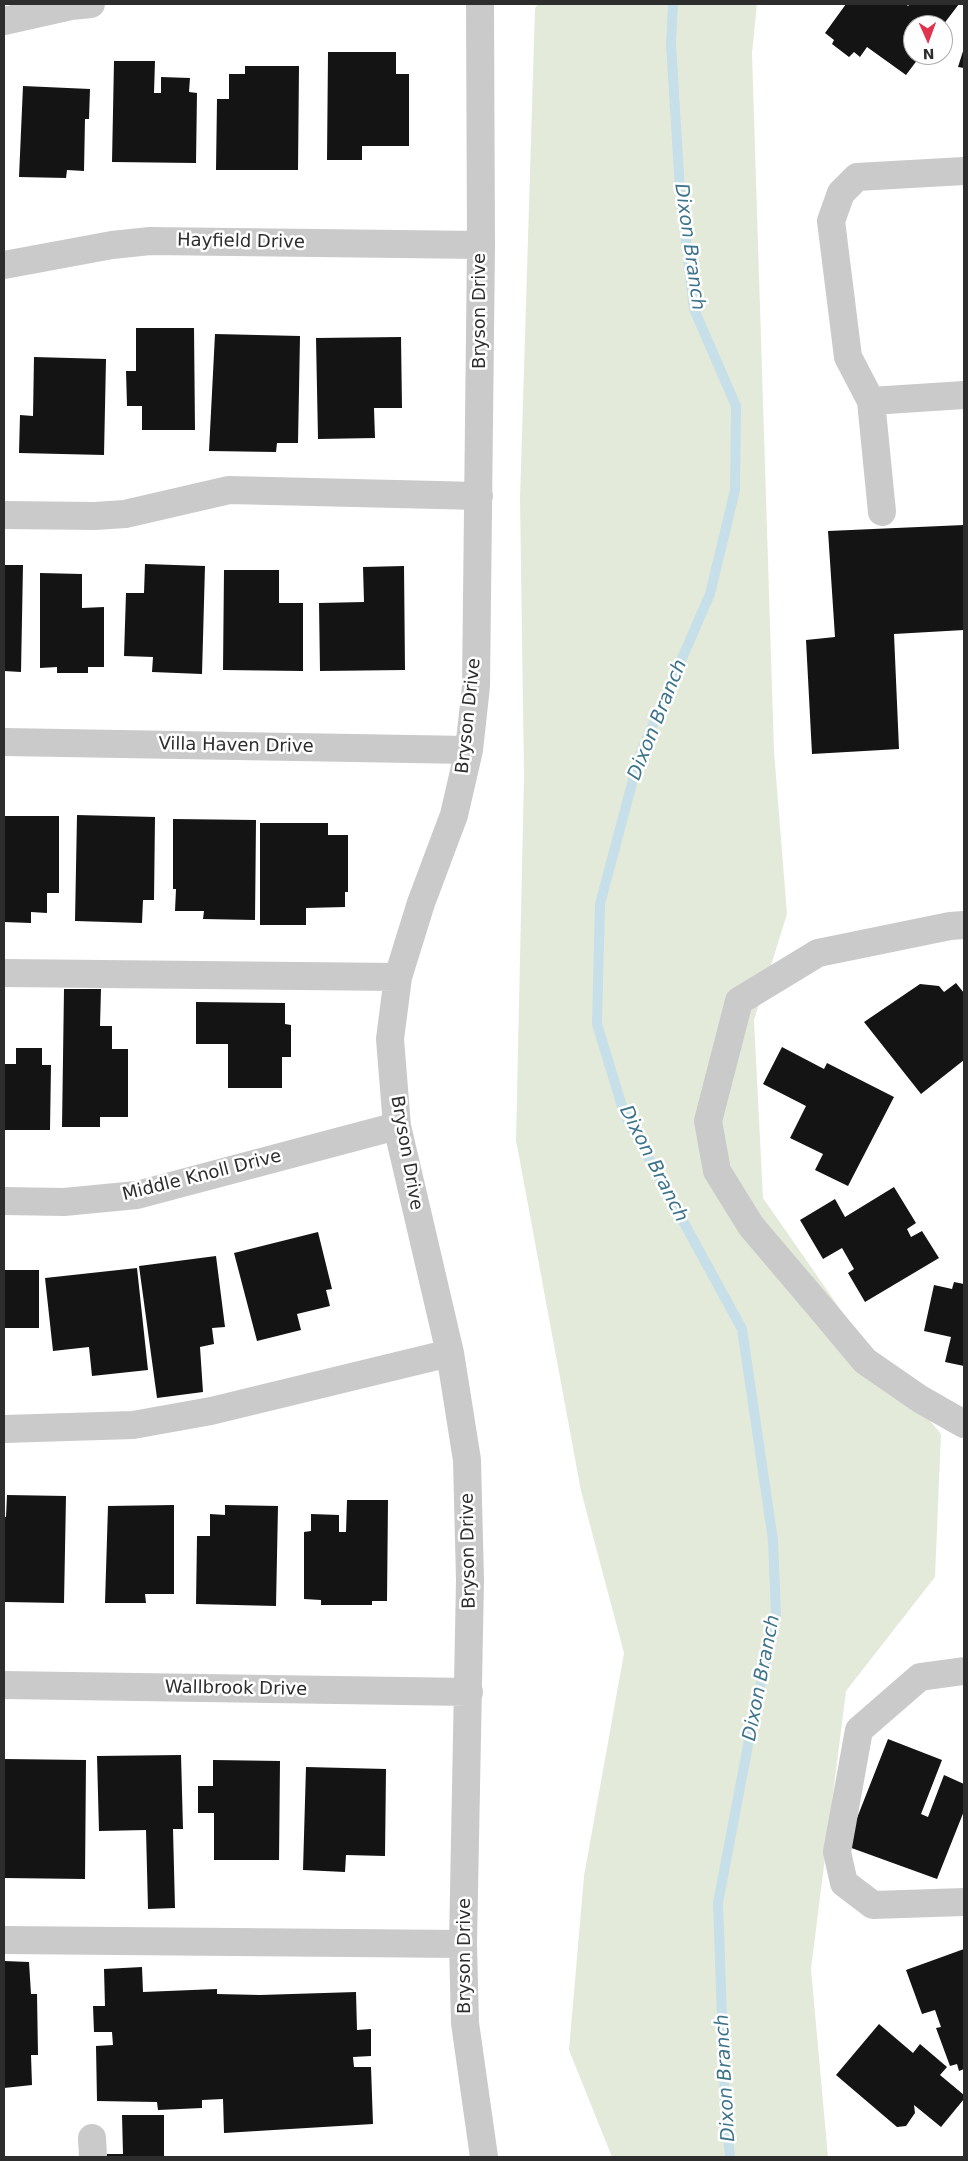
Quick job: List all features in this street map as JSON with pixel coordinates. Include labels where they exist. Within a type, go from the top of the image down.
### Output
[{"type":"street","points":[[4,21],[71,6],[91,4]]},
{"type":"street","name":"Bryson Drive","points":[[480,4],[481,245],[476,686],[469,750],[454,815],[421,903],[398,977],[390,1039],[397,1126],[450,1353],[467,1460],[470,1580],[463,1944],[465,2023],[484,2157]]},
{"type":"street","points":[[882,512],[871,402],[848,357],[831,221],[841,193],[857,177],[964,170]]},
{"type":"street","name":"Hayfield Drive","points":[[4,264],[150,240],[481,245]]},
{"type":"street","points":[[871,402],[964,395]]},
{"type":"street","points":[[4,515],[95,516],[125,514],[229,490],[479,496]]},
{"type":"street","name":"Villa Haven Drive","points":[[4,742],[469,750]]},
{"type":"street","points":[[964,925],[950,926],[818,954],[739,1001],[708,1121],[717,1171],[751,1226],[865,1361],[920,1399],[964,1424]]},
{"type":"street","points":[[4,973],[398,977]]},
{"type":"street","name":"Middle Knoll Drive","points":[[4,1201],[64,1202],[137,1195],[397,1126]]},
{"type":"street","points":[[4,1429],[133,1425],[211,1411],[450,1353]]},
{"type":"street","points":[[964,1671],[920,1677],[859,1730],[837,1852],[844,1883],[873,1905],[964,1902]]},
{"type":"street","name":"Wallbrook Drive","points":[[4,1685],[469,1692]]},
{"type":"street","points":[[4,1940],[463,1944]]},
{"type":"green space","points":[[538,4],[757,4],[752,53],[774,751],[787,914],[754,1020],[763,1198],[852,1326],[941,1434],[935,1577],[846,1691],[811,1969],[828,2157],[612,2157],[569,2050],[584,1876],[624,1653],[581,1491],[516,1140],[524,776],[520,499],[535,8]]},
{"type":"building","points":[[846,4],[906,4],[908,6],[910,4],[959,4],[951,15],[903,15],[903,65],[914,65],[906,75],[867,47],[860,57],[854,52],[849,57],[832,44],[834,40],[825,33]]},
{"type":"building","points":[[964,48],[964,68],[958,67]]},
{"type":"building","points":[[328,52],[396,52],[396,74],[409,74],[409,146],[362,146],[362,160],[327,160]]},
{"type":"building","points":[[114,61],[155,61],[154,93],[161,93],[161,77],[190,78],[189,92],[197,93],[196,163],[112,162]]},
{"type":"building","points":[[245,66],[299,66],[298,170],[216,170],[217,99],[229,99],[229,74],[245,74]]},
{"type":"building","points":[[23,86],[90,89],[89,119],[85,119],[84,171],[67,170],[66,178],[19,177]]},
{"type":"building","points":[[136,328],[194,328],[195,430],[142,430],[142,406],[127,406],[126,371],[136,371]]},
{"type":"building","points":[[215,334],[300,336],[298,443],[277,443],[276,452],[209,451]]},
{"type":"building","points":[[401,337],[402,408],[374,408],[375,438],[318,439],[316,338]]},
{"type":"building","points":[[34,357],[106,359],[104,455],[19,453],[20,415],[33,416]]},
{"type":"building","points":[[964,525],[964,630],[894,634],[899,749],[812,754],[806,640],[835,637],[828,531]]},
{"type":"building","points":[[145,564],[205,566],[202,674],[152,672],[153,657],[124,656],[126,593],[144,593]]},
{"type":"building","points":[[4,565],[23,565],[21,672],[4,671]]},
{"type":"building","points":[[404,566],[405,670],[320,671],[319,603],[364,602],[363,567]]},
{"type":"building","points":[[224,570],[279,570],[279,603],[303,603],[303,671],[223,670]]},
{"type":"building","points":[[40,573],[82,574],[82,608],[104,607],[104,667],[88,667],[88,673],[57,673],[57,667],[40,668]]},
{"type":"building","points":[[77,815],[155,817],[154,900],[143,900],[142,923],[75,921]]},
{"type":"building","points":[[4,816],[59,816],[59,893],[47,893],[47,913],[31,912],[31,923],[4,922]]},
{"type":"building","points":[[173,819],[256,820],[255,920],[203,919],[204,911],[175,911],[176,889],[173,889]]},
{"type":"building","points":[[260,823],[328,823],[328,835],[348,835],[348,892],[345,892],[345,907],[306,908],[306,925],[260,925]]},
{"type":"building","points":[[956,983],[964,993],[964,1060],[921,1094],[864,1022],[920,984],[939,986],[944,992]]},
{"type":"building","points":[[64,989],[101,989],[100,1026],[112,1026],[112,1049],[128,1049],[128,1117],[100,1117],[100,1127],[62,1127]]},
{"type":"building","points":[[196,1002],[285,1003],[285,1024],[291,1025],[291,1057],[282,1057],[282,1088],[228,1088],[228,1044],[196,1044]]},
{"type":"building","points":[[782,1047],[824,1069],[827,1063],[894,1097],[848,1186],[815,1170],[823,1154],[790,1138],[806,1106],[763,1084]]},
{"type":"building","points":[[16,1048],[42,1048],[42,1065],[51,1065],[50,1130],[4,1130],[4,1064],[16,1064]]},
{"type":"building","points":[[894,1187],[916,1223],[907,1229],[911,1237],[922,1231],[939,1258],[865,1302],[848,1273],[854,1269],[842,1248],[823,1259],[800,1220],[835,1199],[845,1217]]},
{"type":"building","points":[[318,1232],[332,1289],[326,1290],[330,1306],[297,1314],[301,1330],[257,1341],[234,1253]]},
{"type":"building","points":[[216,1256],[225,1327],[212,1328],[214,1344],[200,1347],[203,1392],[157,1398],[139,1266]]},
{"type":"building","points":[[137,1268],[148,1370],[92,1376],[89,1347],[53,1351],[45,1278]]},
{"type":"building","points":[[4,1270],[39,1270],[39,1328],[4,1328]]},
{"type":"building","points":[[954,1282],[964,1284],[964,1366],[945,1362],[951,1337],[924,1331],[934,1285],[952,1289]]},
{"type":"building","points":[[7,1495],[66,1496],[64,1603],[4,1602],[4,1517],[6,1517]]},
{"type":"building","points":[[347,1500],[388,1500],[387,1601],[372,1601],[372,1605],[321,1605],[321,1600],[304,1599],[304,1532],[311,1531],[311,1514],[339,1515],[339,1532],[346,1532]]},
{"type":"building","points":[[174,1505],[174,1594],[145,1594],[146,1603],[105,1603],[108,1506]]},
{"type":"building","points":[[225,1505],[278,1506],[276,1606],[196,1604],[197,1536],[210,1536],[210,1514],[225,1515]]},
{"type":"building","points":[[888,1739],[942,1760],[921,1814],[928,1817],[944,1775],[964,1784],[964,1811],[937,1879],[846,1846]]},
{"type":"building","points":[[181,1755],[183,1829],[173,1829],[175,1908],[148,1909],[146,1830],[99,1831],[97,1756]]},
{"type":"building","points":[[4,1759],[86,1760],[85,1879],[4,1878]]},
{"type":"building","points":[[213,1760],[280,1761],[279,1860],[214,1860],[214,1813],[198,1813],[198,1786],[213,1786]]},
{"type":"building","points":[[306,1767],[386,1769],[385,1856],[346,1855],[345,1872],[303,1870]]},
{"type":"building","points":[[964,1949],[964,2069],[959,2071],[957,2064],[950,2066],[936,2028],[941,2027],[935,2010],[922,2014],[906,1970]]},
{"type":"building","points":[[4,1961],[29,1962],[31,1994],[37,1994],[38,2055],[31,2055],[32,2085],[4,2088]]},
{"type":"building","points":[[142,1967],[143,1992],[217,1989],[217,1994],[260,1995],[356,1992],[357,2030],[371,2029],[371,2056],[353,2057],[354,2067],[371,2067],[373,2124],[224,2133],[223,2099],[202,2100],[202,2108],[158,2110],[157,2102],[97,2101],[96,2046],[113,2045],[112,2032],[94,2032],[93,2006],[105,2006],[104,1969]]},
{"type":"building","points":[[879,2024],[913,2053],[920,2044],[947,2067],[940,2075],[964,2095],[964,2099],[941,2127],[914,2105],[915,2113],[906,2126],[897,2127],[836,2075]]},
{"type":"building","points":[[122,2115],[164,2115],[164,2157],[107,2157],[107,2154],[123,2154]]},
{"type":"waterway","name":"Dixon Branch","points":[[673,4],[671,44],[680,190],[694,309],[736,406],[735,490],[710,594],[639,757],[600,904],[597,1024],[624,1113],[742,1329],[773,1540],[776,1615],[752,1724],[718,1903],[725,2103],[730,2157]]}]
